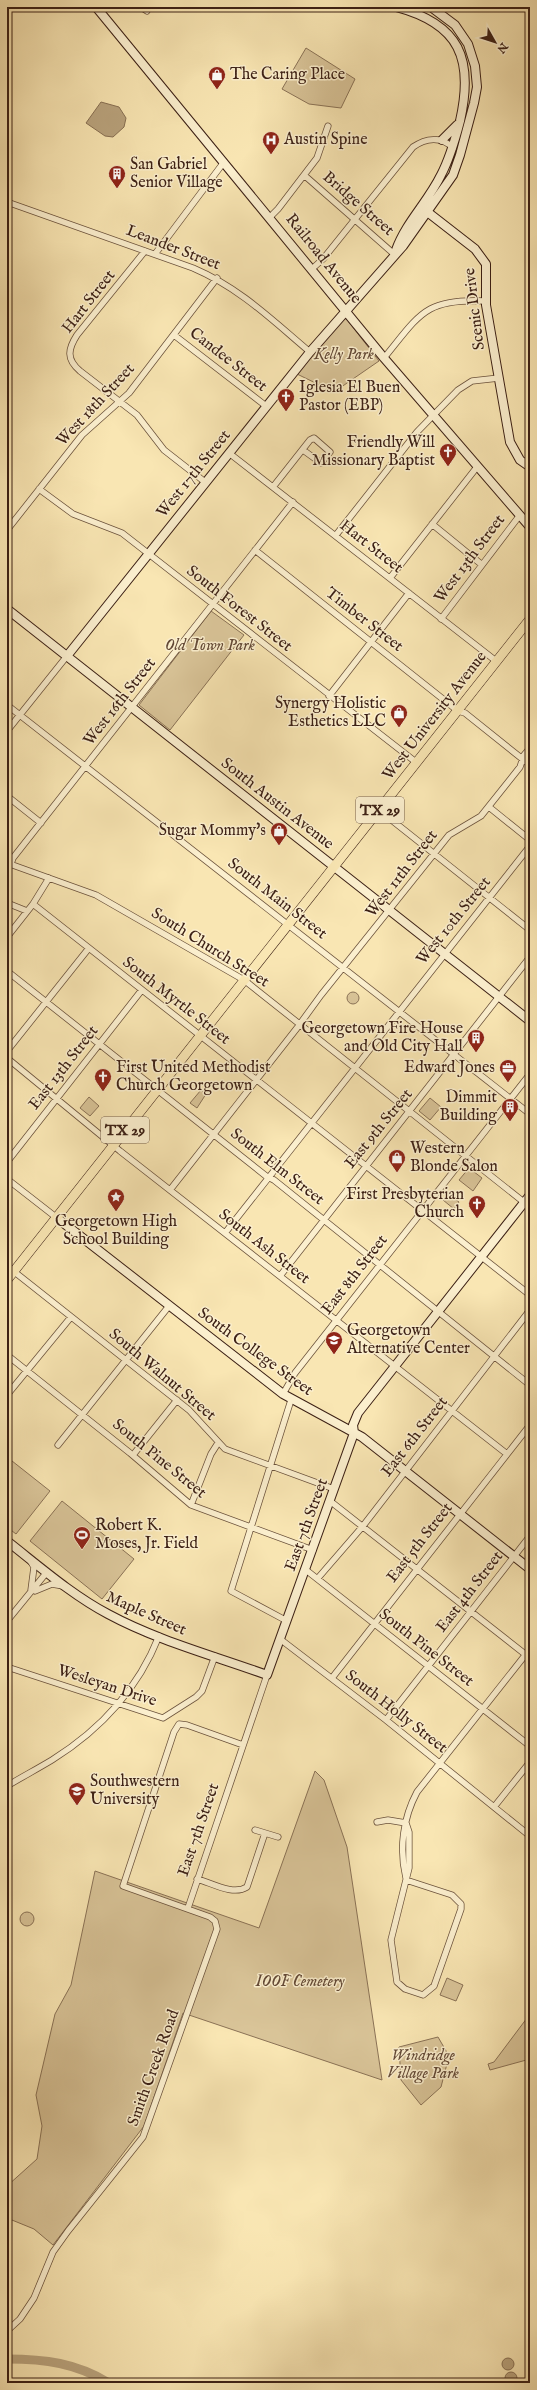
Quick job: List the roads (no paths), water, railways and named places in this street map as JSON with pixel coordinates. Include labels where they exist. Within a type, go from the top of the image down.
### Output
[{"type":"main road","name":"West University Avenue","points":[[288,925],[530,619]]},
{"type":"main road","name":"TX 29","points":[[7,1280],[10,1269],[57,1218],[113,1144],[288,925]]},
{"type":"street","name":"Railroad Avenue","points":[[96,7],[313,268],[384,358],[530,527]]},
{"type":"street","points":[[141,7],[146,11]]},
{"type":"street","points":[[396,7],[426,16],[435,22],[456,45],[464,62],[466,83],[460,121],[453,148],[442,175],[421,207]]},
{"type":"street","points":[[428,212],[452,175],[460,155],[477,87],[475,66],[468,44],[455,25],[431,7]]},
{"type":"street","points":[[442,140],[454,130],[460,121]]},
{"type":"street","points":[[270,217],[317,158],[328,126]]},
{"type":"street","points":[[313,268],[323,259],[378,188],[413,147],[428,139],[442,140],[447,142],[453,148]]},
{"type":"street","points":[[155,254],[224,162]]},
{"type":"street","name":"Bridge Street","points":[[304,175],[355,218],[394,254]]},
{"type":"street","name":"Leander Street","points":[[7,202],[155,254],[218,278],[241,294],[310,352]]},
{"type":"street","name":"Scenic Drive","points":[[421,207],[483,258],[487,269],[486,301],[510,442],[520,460],[530,467]]},
{"type":"street","name":"West 17th Street","points":[[394,254],[412,218],[421,207]]},
{"type":"street","name":"West 17th Street","points":[[7,731],[266,406],[428,212]]},
{"type":"street","name":"Hart Street","points":[[145,251],[77,335],[69,352],[73,365],[121,401],[142,420],[164,450],[205,482]]},
{"type":"street","name":"West 18th Street","points":[[7,530],[82,435],[121,401],[218,278]]},
{"type":"street","points":[[384,358],[414,321],[428,309],[452,300],[486,301]]},
{"type":"street","name":"Candee Street","points":[[174,335],[266,406]]},
{"type":"street","points":[[336,535],[433,415],[464,385],[481,379],[499,378]]},
{"type":"street","points":[[273,487],[304,450],[310,440],[314,438],[330,452],[321,463],[304,450]]},
{"type":"street","name":"Hart Street","points":[[229,453],[496,661]]},
{"type":"street","points":[[390,578],[477,467]]},
{"type":"street","name":"South Forest Street","points":[[39,489],[73,514],[122,534],[417,763]]},
{"type":"street","name":"West 16th Street","points":[[9,864],[292,502]]},
{"type":"street","name":"West 13th Street","points":[[441,619],[520,515]]},
{"type":"street","points":[[432,524],[482,564]]},
{"type":"street","name":"Timber Street","points":[[255,550],[458,711],[466,714],[530,765]]},
{"type":"street","points":[[329,696],[409,593]]},
{"type":"street","name":"South Austin Avenue","points":[[7,609],[530,1021]]},
{"type":"street","name":"South Main Street","points":[[7,706],[530,1114]]},
{"type":"street","name":"West 11th Street","points":[[170,1190],[299,1024],[450,835],[474,822],[489,807],[520,767],[530,748]]},
{"type":"street","points":[[7,796],[41,823]]},
{"type":"street","points":[[489,807],[530,840]]},
{"type":"street","points":[[379,810],[530,930]]},
{"type":"street","name":"West 10th Street","points":[[225,1233],[530,846]]},
{"type":"street","name":"South Church Street","points":[[9,864],[83,890],[111,903],[244,980],[527,1205]]},
{"type":"street","points":[[7,937],[33,904],[49,878]]},
{"type":"street","points":[[7,903],[27,911]]},
{"type":"street","name":"South Myrtle Street","points":[[33,904],[141,991],[530,1295]]},
{"type":"street","points":[[7,1051],[88,948]]},
{"type":"street","name":"East 9th Street","points":[[280,1276],[323,1219],[530,957]]},
{"type":"street","name":"South Elm Street","points":[[7,971],[214,1135],[323,1219],[530,1385]]},
{"type":"street","name":"East 13th Street","points":[[7,1162],[141,991]]},
{"type":"street","name":"South Ash Street","points":[[7,1058],[58,1097],[170,1190],[507,1454]]},
{"type":"street","name":"East 8th Street","points":[[283,1394],[295,1374],[530,1074]]},
{"type":"street","name":"South College Street","points":[[7,1179],[291,1400],[354,1433],[405,1470],[530,1569]]},
{"type":"street","name":"East 7th Street","points":[[188,1908],[267,1675],[354,1433],[352,1425],[358,1413],[481,1256],[527,1205],[530,1195]]},
{"type":"street","name":"South Walnut Street","points":[[10,1269],[177,1400],[204,1425],[218,1443],[238,1455],[334,1489]]},
{"type":"street","points":[[58,1445],[169,1306]]},
{"type":"street","name":"East 6th Street","points":[[318,1578],[363,1526],[530,1310]]},
{"type":"street","points":[[7,1395],[71,1317]]},
{"type":"street","name":"South Pine Street","points":[[7,1356],[134,1455],[192,1505],[312,1550]]},
{"type":"street","points":[[134,1455],[177,1400]]},
{"type":"street","points":[[287,1621],[231,1591],[291,1400]]},
{"type":"street","name":"East 5th Street","points":[[332,1678],[530,1425]]},
{"type":"street","points":[[192,1505],[211,1454],[218,1443]]},
{"type":"street","points":[[330,1501],[528,1656]]},
{"type":"street","name":"East 4th Street","points":[[386,1720],[530,1536]]},
{"type":"street","name":"Maple Street","points":[[7,1541],[67,1587],[108,1614],[159,1636],[267,1675]]},
{"type":"street","points":[[29,1558],[34,1567],[34,1580],[30,1594]]},
{"type":"street","name":"South Pine Street","points":[[306,1570],[530,1746]]},
{"type":"street","points":[[7,1621],[47,1572]]},
{"type":"street","points":[[30,1594],[48,1585],[67,1587]]},
{"type":"street","points":[[7,1786],[72,1746],[119,1704],[146,1666],[159,1636]]},
{"type":"street","name":"South Holly Street","points":[[280,1639],[386,1720],[530,1836]]},
{"type":"street","points":[[406,1880],[452,1895],[460,1904],[461,1909],[434,1986],[423,1995],[400,1986],[391,1940],[406,1880],[404,1868],[403,1832],[408,1812],[417,1792],[482,1708],[528,1656],[530,1649]]},
{"type":"street","name":"Wesleyan Drive","points":[[7,1667],[163,1718],[196,1698],[202,1691],[215,1656]]},
{"type":"street","name":"Smith Creek Road","points":[[7,2331],[20,2319],[34,2298],[54,2252],[143,2137],[151,2119],[217,1929],[218,1924],[213,1919],[188,1908],[123,1886],[174,1732],[179,1724],[187,1725],[243,1745]]},
{"type":"street","points":[[494,1807],[530,1762]]},
{"type":"street","points":[[377,1822],[388,1820],[406,1823]]},
{"type":"street","points":[[255,1830],[278,1837]]},
{"type":"street","points":[[197,1879],[232,1890],[241,1891],[246,1887],[265,1833]]},
{"type":"waterway","points":[[7,2359],[47,2361],[60,2364],[97,2376],[109,2383]]},
{"type":"place","name":"The Caring Place","points":[[217,90]]},
{"type":"place","name":"Austin Spine","points":[[271,155]]},
{"type":"place","name":"San Gabriel Senior Village","points":[[117,189]]},
{"type":"place","name":"Iglesia El Buen Pastor (EBP)","points":[[286,412]]},
{"type":"place","name":"Friendly Will Missionary Baptist","points":[[448,467]]},
{"type":"place","name":"Synergy Holistic Esthetics LLC","points":[[399,728]]},
{"type":"place","name":"Sugar Mommy's","points":[[279,846]]},
{"type":"place","name":"Georgetown Fire House and Old City Hall","points":[[476,1053]]},
{"type":"place","name":"Edward Jones","points":[[508,1083]]},
{"type":"place","name":"First United Methodist Church Georgetown","points":[[103,1092]]},
{"type":"place","name":"Dimmit Building","points":[[510,1122]]},
{"type":"place","name":"Western Blonde Salon","points":[[397,1173]]},
{"type":"place","name":"Georgetown High School Building","points":[[116,1212]]},
{"type":"place","name":"First Presbyterian Church","points":[[477,1219]]},
{"type":"place","name":"Georgetown Alternative Center","points":[[334,1355]]},
{"type":"place","name":"Robert K. Moses, Jr. Field","points":[[82,1550]]},
{"type":"place","name":"Southwestern University","points":[[77,1806]]},
{"type":"park label","name":"Kelly Park","points":[[344,355]]},
{"type":"park label","name":"Old Town Park","points":[[210,646]]},
{"type":"park label","name":"IOOF Cemetery","points":[[300,1982]]},
{"type":"park label","name":"Windridge Village Park","points":[[423,2065]]}]
